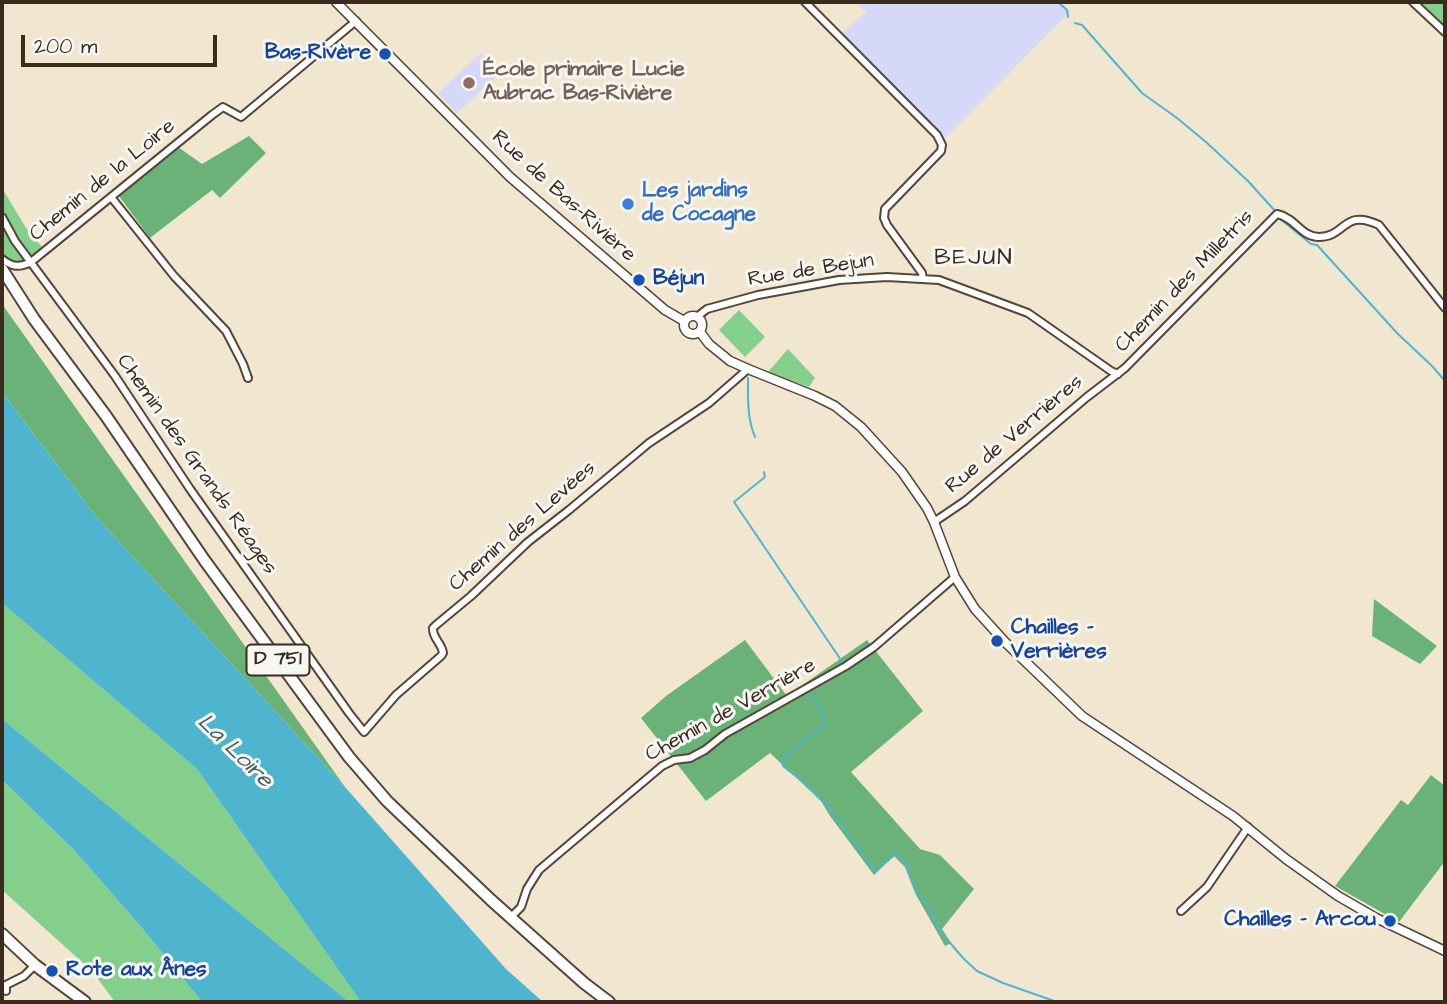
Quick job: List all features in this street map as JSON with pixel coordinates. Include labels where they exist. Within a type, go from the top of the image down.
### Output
[{"type":"main road","name":"D 751","points":[[2,269],[34,319],[106,416],[205,561],[349,757],[387,801],[510,918],[609,1002]]},
{"type":"main road","points":[[2,934],[35,965],[85,1002]]},
{"type":"street","name":"Rue de Bas-Rivière","points":[[336,2],[510,177],[665,310],[684,321]]},
{"type":"street","points":[[805,2],[937,135],[943,145],[941,151],[885,209],[884,218],[887,225],[922,273],[923,279]]},
{"type":"street","points":[[1413,2],[1445,32]]},
{"type":"street","name":"Chemin de la Loire","points":[[2,259],[16,267],[31,262],[223,107],[241,117],[356,21]]},
{"type":"street","points":[[111,197],[181,284],[226,331],[248,379]]},
{"type":"street","name":"Chemin des Milletris","points":[[1118,374],[1277,214],[1290,218],[1306,234],[1314,237],[1334,233],[1359,218],[1378,225],[1445,308]]},
{"type":"street","name":"Chemin des Grands Réages","points":[[2,217],[15,241],[115,376],[190,489],[364,732]]},
{"type":"street","name":"Rue de Bejun","points":[[698,316],[719,305],[802,286],[868,277],[939,280],[1028,313],[1118,374]]},
{"type":"street","points":[[692,315],[698,316],[703,324],[700,332],[693,334],[686,331],[684,321],[692,315]]},
{"type":"street","points":[[700,332],[715,351],[730,360],[835,406],[861,427],[886,453],[916,492],[934,522],[955,578],[975,609],[1014,651],[1082,716],[1248,827],[1286,859],[1357,907],[1445,951]]},
{"type":"street","name":"Chemin des Levées","points":[[364,732],[396,695],[441,656],[442,646],[433,632],[436,625],[536,536],[649,443],[709,403],[748,369]]},
{"type":"street","name":"Rue de Verrières","points":[[934,522],[974,494],[1087,397],[1118,374]]},
{"type":"street","name":"Chemin de Verrière","points":[[510,918],[521,907],[527,888],[539,870],[662,766],[674,760],[690,758],[705,750],[726,734],[845,666],[874,647],[955,578]]},
{"type":"street","points":[[1181,911],[1207,887],[1248,827]]},
{"type":"street","points":[[6,991],[6,985],[24,976],[35,965]]},
{"type":"shaded area","points":[[856,2],[1060,2],[1070,12],[945,138],[842,33],[866,12]]},
{"type":"shaded area","name":"École primaire Lucie Aubrac Bas-Rivière","points":[[481,53],[500,73],[457,113],[438,93]]},
{"type":"green space","points":[[1420,2],[1445,2],[1445,26]]},
{"type":"green space","points":[[249,136],[266,153],[220,198],[212,190],[150,238],[119,196],[178,147],[202,164]]},
{"type":"green space","points":[[2,188],[26,228],[42,247],[36,254],[30,255],[26,252],[2,211]]},
{"type":"green space","points":[[2,220],[24,258],[21,264],[2,255]]},
{"type":"green space","points":[[2,304],[345,787],[98,519],[2,392]]},
{"type":"green space","points":[[739,310],[765,337],[745,357],[719,330]]},
{"type":"green space","points":[[788,349],[815,378],[809,387],[768,372]]},
{"type":"green space","points":[[1374,599],[1437,646],[1420,664],[1372,636]]},
{"type":"green space","points":[[2,603],[197,769],[361,1002],[349,1002],[2,719]]},
{"type":"green space","points":[[745,640],[787,696],[867,640],[923,711],[851,772],[920,849],[940,855],[974,889],[942,929],[951,943],[945,946],[915,893],[905,867],[894,856],[874,875],[821,801],[770,753],[706,801],[641,718],[666,696]]},
{"type":"green space","points":[[1431,775],[1445,786],[1445,861],[1399,922],[1335,886],[1401,800],[1408,805]]},
{"type":"green space","points":[[2,780],[74,850],[202,1002],[115,1002],[92,971],[2,890]]},
{"type":"water","name":"La Loire","points":[[2,392],[98,519],[345,787],[506,969],[543,1002],[361,1002],[197,769],[2,603]]},
{"type":"water","points":[[2,719],[349,1002],[202,1002],[74,850],[2,780]]},
{"type":"waterway","points":[[1058,2],[1067,10],[1068,17]]},
{"type":"waterway","points":[[1075,23],[1082,25],[1142,93],[1206,142],[1248,181],[1276,212]]},
{"type":"waterway","points":[[1279,218],[1311,244],[1317,245],[1445,381]]},
{"type":"waterway","points":[[748,378],[749,415],[755,437]]},
{"type":"waterway","points":[[764,472],[765,477],[734,502],[843,663]]},
{"type":"waterway","points":[[848,669],[808,692],[822,711],[826,723],[782,759],[783,766],[807,785],[829,808],[875,871],[897,853],[904,860],[917,893],[929,906],[940,931],[977,971],[1057,1002]]},
{"type":"place","name":"Bas-Rivère","points":[[385,54]]},
{"type":"place","name":"École primaire Lucie Aubrac Bas-Rivière","points":[[469,83]]},
{"type":"place","name":"Les jardins de Cocagne","points":[[628,204]]},
{"type":"place","name":"Béjun","points":[[639,280]]},
{"type":"place","name":"Chailles - Verrières","points":[[997,641]]},
{"type":"place","name":"Chailles - Arcou","points":[[1390,921]]},
{"type":"place","name":"Rote aux Ânes","points":[[52,971]]},
{"type":"district","name":"BEJUN","points":[[974,259]]}]
